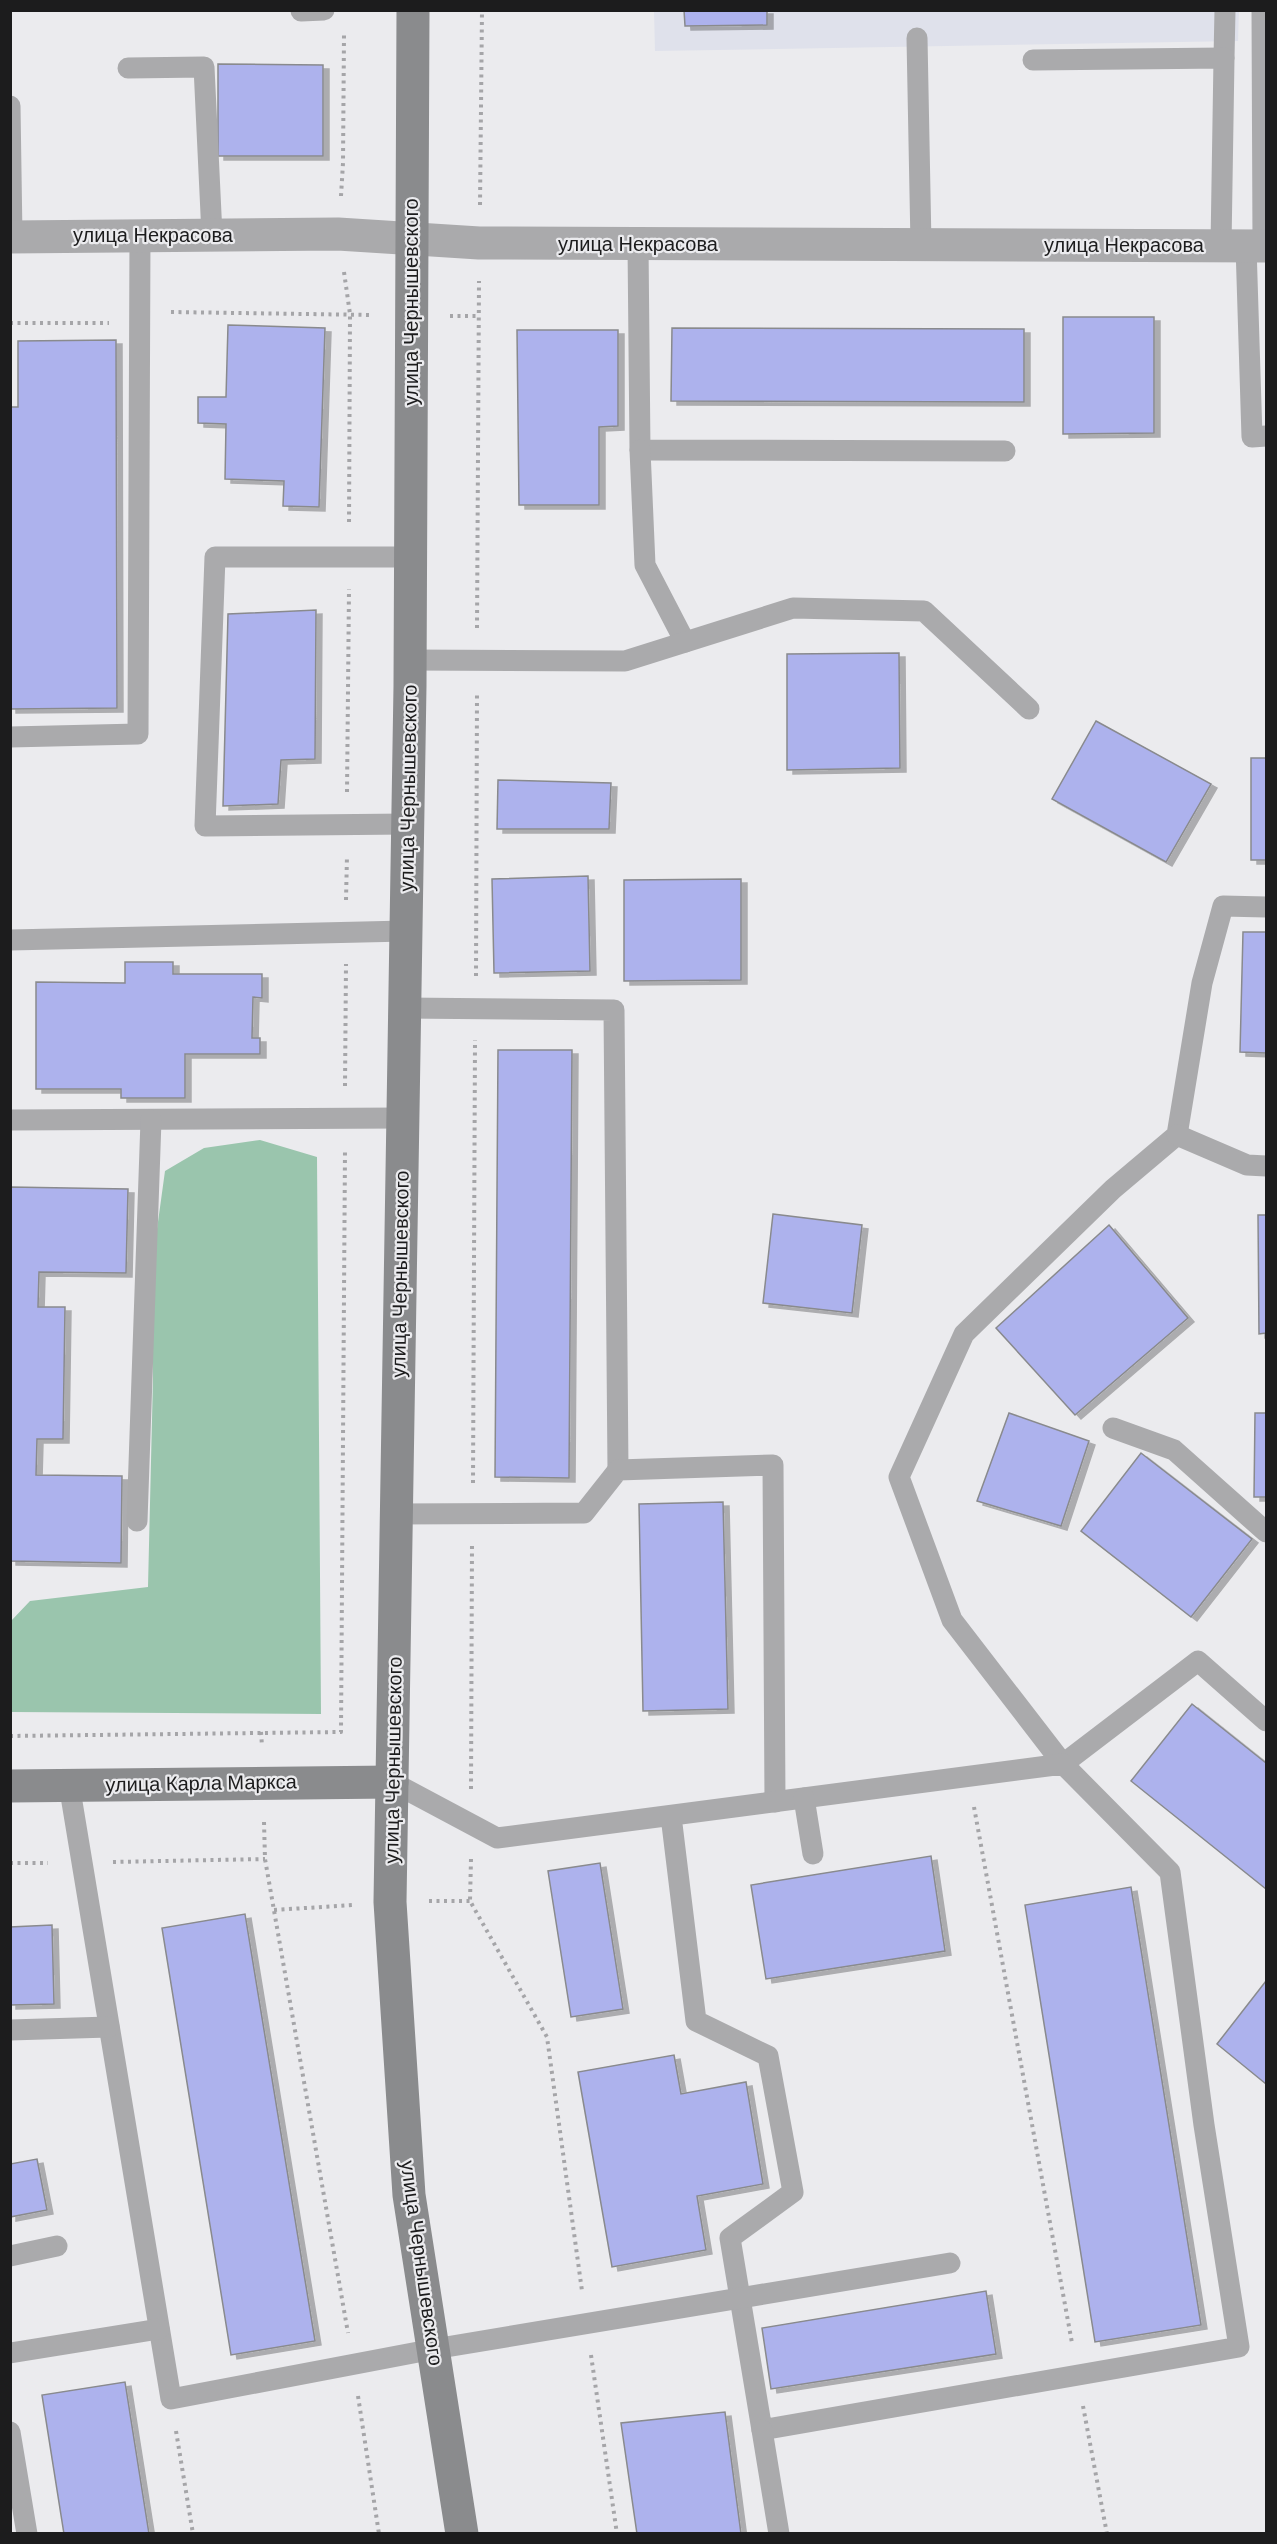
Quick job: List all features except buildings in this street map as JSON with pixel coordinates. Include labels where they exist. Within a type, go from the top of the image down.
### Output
[{"type":"main road","name":"улица Чернышевского","points":[[413,10],[410,660],[390,1902],[409,2195],[462,2534]]},
{"type":"main road","name":"улица Карла Маркса","points":[[10,1786],[392,1782]]},
{"type":"street","name":"улица Некрасова","points":[[11,237],[338,234],[479,243],[1249,246]]},
{"type":"lane","points":[[301,11],[324,10]]},
{"type":"lane","points":[[1225,10],[1224,58],[1249,246]]},
{"type":"lane","points":[[1262,10],[1249,246],[1252,437],[1266,436]]},
{"type":"lane","points":[[917,38],[921,245]]},
{"type":"lane","points":[[1033,60],[1224,58]]},
{"type":"lane","points":[[128,68],[204,67],[212,235]]},
{"type":"lane","points":[[10,106],[11,237]]},
{"type":"lane","points":[[10,737],[138,734],[140,235]]},
{"type":"lane","points":[[638,244],[640,450],[645,565],[685,642]]},
{"type":"lane","points":[[640,450],[1005,451]]},
{"type":"lane","points":[[407,824],[205,826],[215,557],[411,556]]},
{"type":"lane","points":[[410,660],[625,661],[794,608],[924,611],[1029,709]]},
{"type":"lane","points":[[762,2430],[1239,2347],[1204,2125],[1170,1872],[1062,1764],[952,1620],[899,1477],[964,1334],[1113,1189],[1178,1135],[1202,983],[1223,906],[1266,907]]},
{"type":"lane","points":[[10,940],[406,931]]},
{"type":"lane","points":[[396,1514],[584,1513],[618,1470],[614,1010],[404,1008]]},
{"type":"lane","points":[[10,1120],[402,1118]]},
{"type":"lane","points":[[137,1521],[151,1119]]},
{"type":"lane","points":[[1178,1135],[1247,1165],[1266,1166]]},
{"type":"lane","points":[[1113,1428],[1174,1450],[1266,1532]]},
{"type":"lane","points":[[618,1470],[773,1465],[775,1802]]},
{"type":"lane","points":[[392,1782],[497,1838],[1062,1764],[1198,1660],[1266,1721]]},
{"type":"lane","points":[[69,1784],[171,2399],[434,2349],[950,2263]]},
{"type":"lane","points":[[804,1798],[813,1854]]},
{"type":"lane","points":[[671,1816],[696,2021],[768,2056],[793,2193],[730,2238],[779,2534]]},
{"type":"lane","points":[[10,2030],[109,2027]]},
{"type":"lane","points":[[10,2256],[57,2246]]},
{"type":"lane","points":[[10,2353],[159,2328]]},
{"type":"lane","points":[[10,2432],[27,2534]]},
{"type":"path","points":[[482,10],[471,1901],[547,2037],[616,2534]]},
{"type":"path","points":[[10,1736],[341,1732],[350,314],[338,234],[343,163],[344,34]]},
{"type":"path","points":[[10,323],[118,323],[139,312],[479,316]]},
{"type":"path","points":[[261,1732],[265,1858],[353,2364],[379,2534]]},
{"type":"path","points":[[968,1777],[1107,2534]]},
{"type":"path","points":[[10,1863],[265,1858]]},
{"type":"path","points":[[171,2399],[194,2534]]},
{"type":"shaded area","points":[[654,11],[1239,11],[1238,41],[655,51]]},
{"type":"green space","points":[[260,1140],[317,1157],[321,1714],[11,1712],[11,1621],[30,1601],[148,1587],[153,1378],[151,1260],[165,1171],[204,1148]]}]
